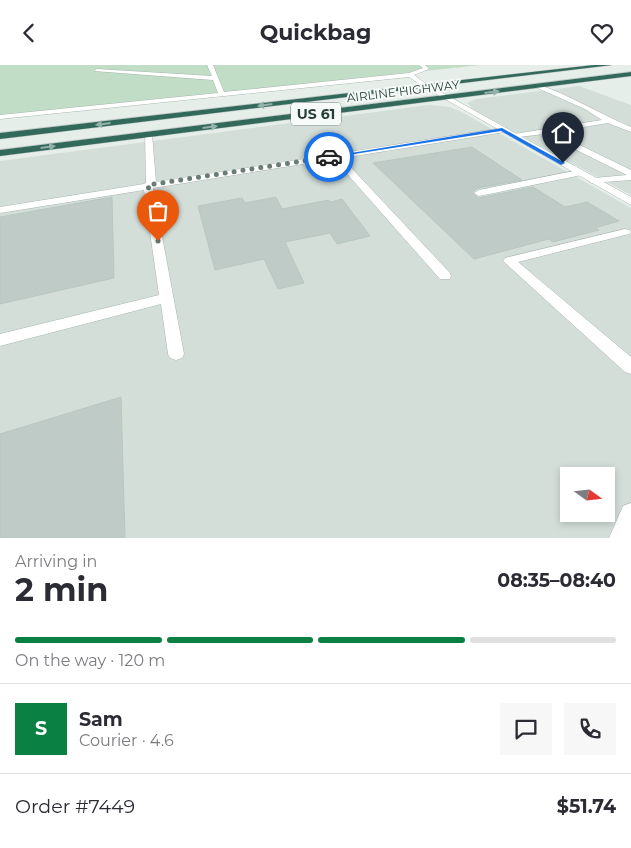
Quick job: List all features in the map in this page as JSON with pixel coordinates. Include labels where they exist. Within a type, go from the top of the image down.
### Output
[{"type":"highway","name":"AIRLINE HIGHWAY","points":[[0,136],[609,65]]},
{"type":"highway","name":"AIRLINE HIGHWAY","points":[[0,153],[631,74]]},
{"type":"highway","points":[[148,134],[150,119]]},
{"type":"street","points":[[426,86],[444,98],[631,202]]},
{"type":"lane","points":[[210,65],[222,93]]},
{"type":"lane","points":[[0,117],[410,75],[426,69],[422,65]]},
{"type":"lane","points":[[97,71],[215,78]]},
{"type":"lane","points":[[410,75],[426,86]]},
{"type":"lane","points":[[537,86],[631,130]]},
{"type":"lane","points":[[514,136],[609,121]]},
{"type":"lane","points":[[0,210],[502,129]]},
{"type":"lane","points":[[546,131],[631,173]]},
{"type":"lane","points":[[148,134],[150,185],[176,354]]},
{"type":"lane","points":[[336,156],[445,276]]},
{"type":"lane","points":[[479,193],[579,173]]},
{"type":"lane","points":[[594,181],[631,177]]},
{"type":"lane","points":[[629,233],[509,261],[631,367]]},
{"type":"lane","points":[[0,340],[167,298]]},
{"type":"lane","points":[[620,538],[631,515]]},
{"type":"shaded area","points":[[579,86],[631,105],[631,195],[474,110],[467,103],[476,99]]},
{"type":"shaded area","points":[[429,105],[450,107],[460,111],[631,208],[631,538],[0,538],[0,161]]},
{"type":"green space","points":[[0,65],[481,65],[0,116]]},
{"type":"building","points":[[472,147],[522,180],[478,188],[472,192],[478,198],[533,187],[565,207],[587,202],[619,221],[595,228],[599,230],[553,242],[549,239],[474,259],[373,163]]},
{"type":"building","points":[[112,197],[114,278],[0,304],[0,217]]},
{"type":"building","points":[[276,197],[282,209],[342,199],[370,236],[337,244],[330,233],[285,242],[304,283],[278,289],[264,259],[215,270],[198,206],[242,198],[245,203]]},
{"type":"building","points":[[121,397],[125,538],[0,538],[0,434]]},
{"type":"way so far","points":[[158,241],[148,185],[329,157]]},
{"type":"route","points":[[329,157],[502,129],[563,163]]}]
